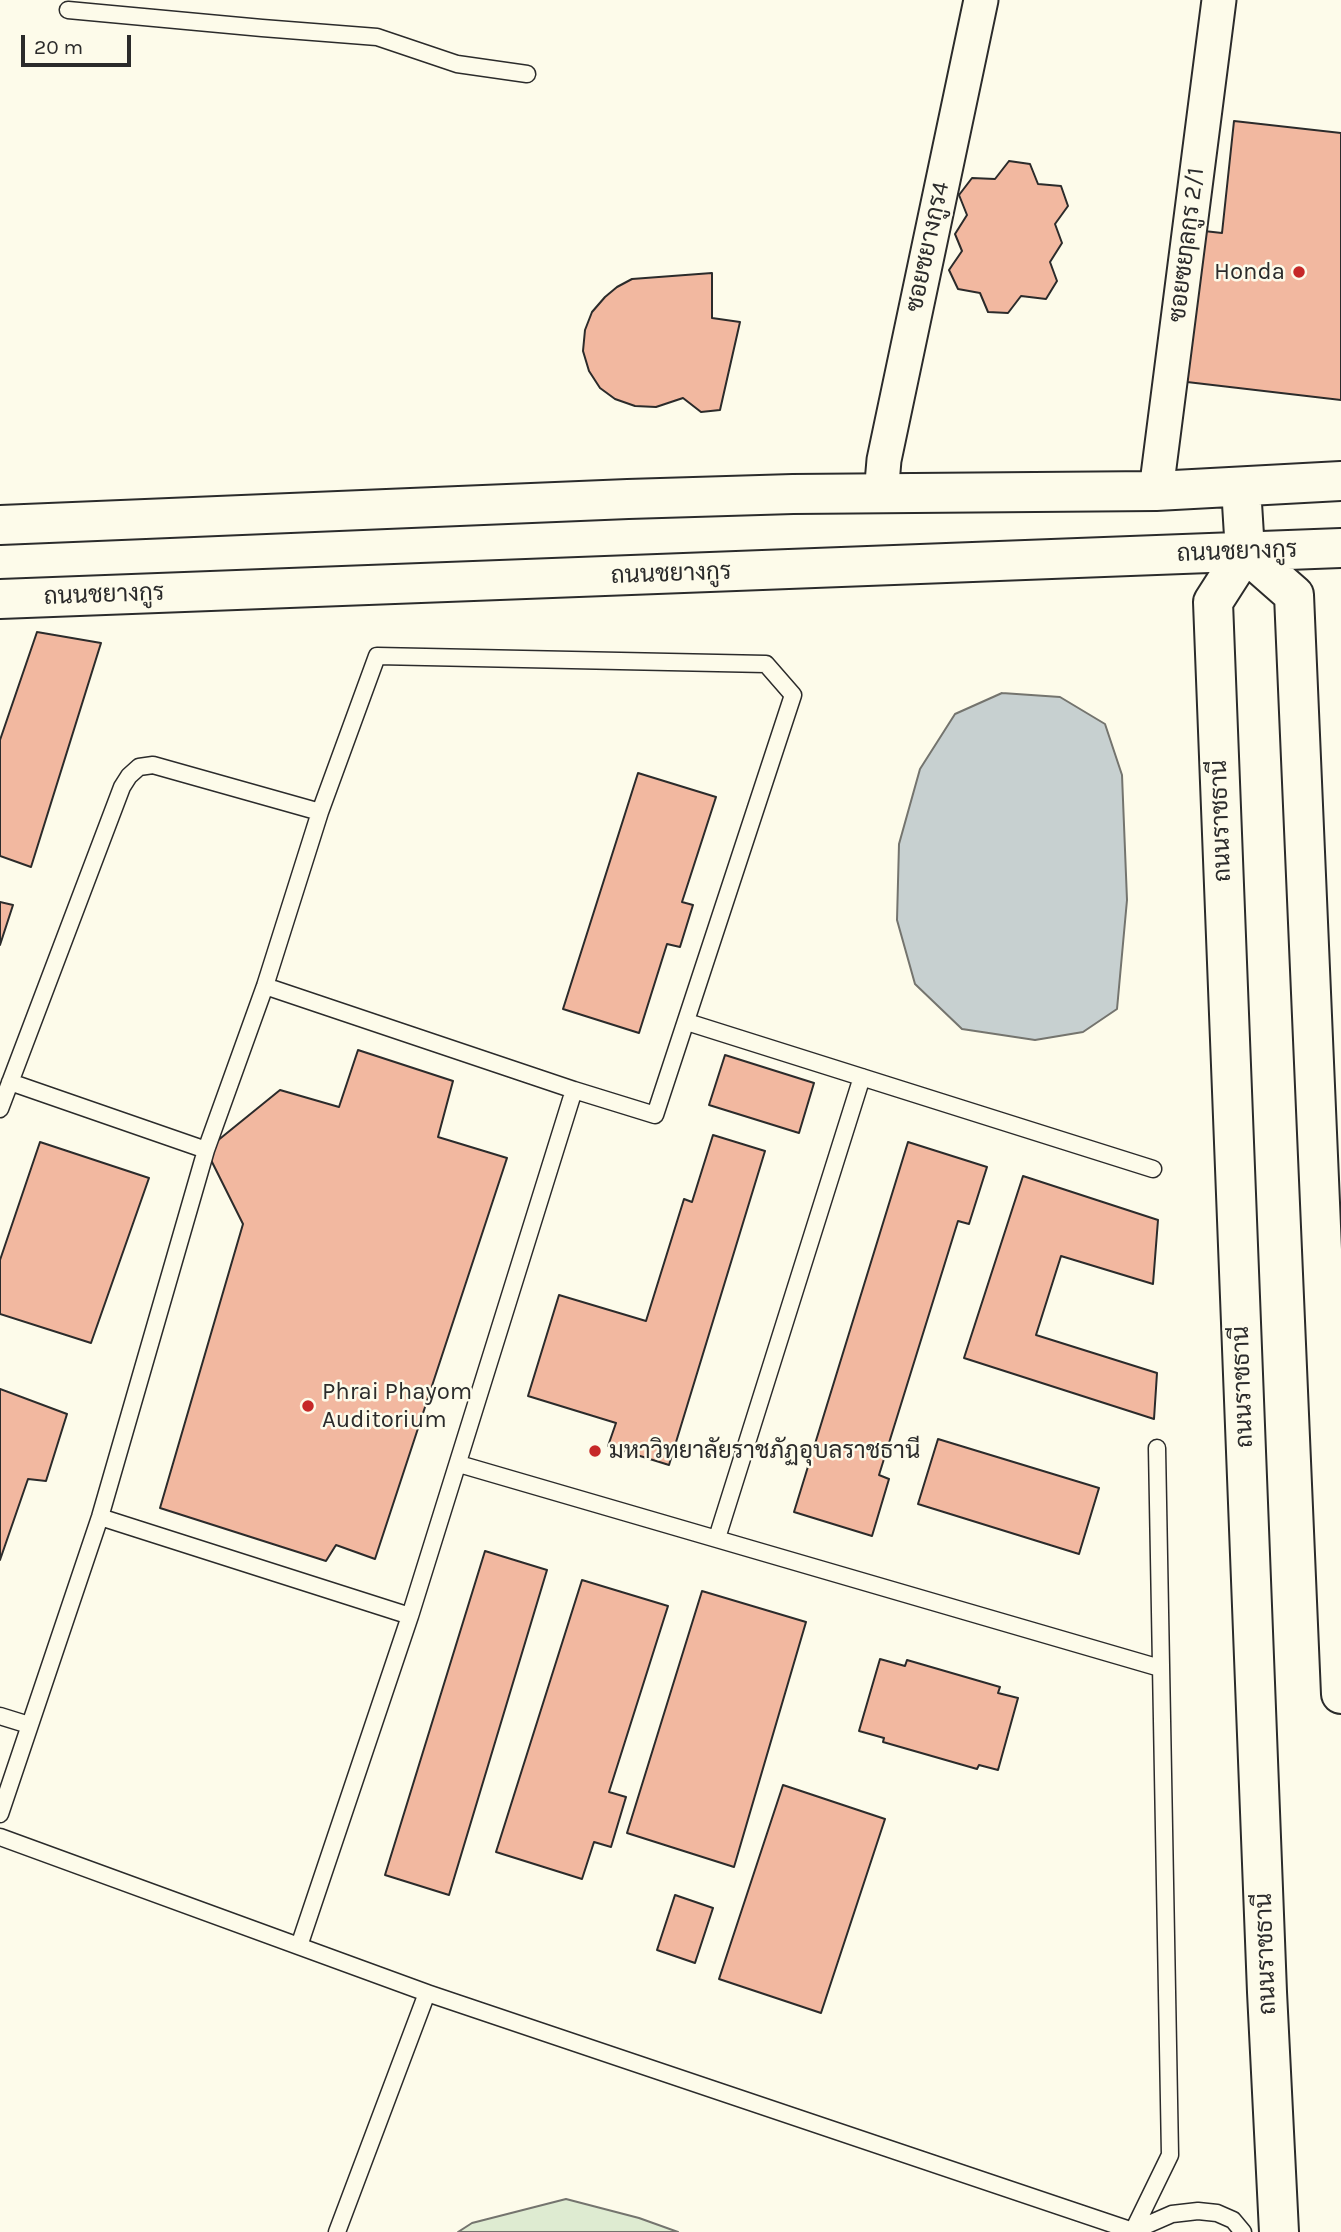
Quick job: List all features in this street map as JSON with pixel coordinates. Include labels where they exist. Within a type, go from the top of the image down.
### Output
[{"type":"main road","points":[[0,525],[793,494],[1156,491],[1341,481]]},
{"type":"main road","points":[[1241,487],[1245,552],[1294,595],[1334,1376],[1341,1694]]},
{"type":"main road","name":"ถนนชยางกูร","points":[[0,599],[1341,548]]},
{"type":"main road","name":"ถนนราชธานี","points":[[1245,552],[1213,602],[1266,1982],[1279,2232]]},
{"type":"street","name":"ซอยชยางกูร4","points":[[881,495],[884,460],[981,0]]},
{"type":"street","name":"ซอยซยๅลกูร 2/1","points":[[1156,491],[1219,0]]},
{"type":"lane","points":[[68,10],[377,37],[457,64],[527,74]]},
{"type":"lane","points":[[0,1814],[100,1517],[206,1150],[265,986],[320,812],[377,656],[766,664],[793,695],[655,1115],[265,986]]},
{"type":"lane","points":[[0,1109],[122,787],[129,776],[139,767],[153,765],[320,812]]},
{"type":"lane","points":[[687,1022],[1153,1169]]},
{"type":"lane","points":[[716,1538],[862,1077]]},
{"type":"lane","points":[[10,1082],[206,1150]]},
{"type":"lane","points":[[299,1946],[459,1464],[574,1090]]},
{"type":"lane","points":[[1133,2232],[1170,2155],[1157,1448]]},
{"type":"lane","points":[[459,1464],[1160,1668]]},
{"type":"lane","points":[[100,1517],[410,1616]]},
{"type":"lane","points":[[0,1716],[29,1725]]},
{"type":"lane","points":[[0,1837],[427,1993],[1133,2232],[1172,2214],[1198,2211],[1217,2213],[1233,2220],[1243,2232]]},
{"type":"lane","points":[[337,2232],[427,1993]]},
{"type":"green space","points":[[566,2199],[639,2218],[678,2232],[458,2232],[472,2223]]},
{"type":"shaded area","points":[[1002,693],[1060,697],[1105,724],[1122,775],[1127,900],[1117,1009],[1083,1032],[1035,1040],[962,1029],[915,984],[897,920],[899,844],[920,769],[955,714]]},
{"type":"building","points":[[1234,121],[1341,133],[1341,400],[1187,382],[1204,231],[1222,233]]},
{"type":"building","points":[[1009,161],[1030,164],[1038,184],[1061,186],[1068,206],[1055,224],[1062,243],[1050,262],[1057,281],[1046,299],[1021,296],[1008,313],[988,312],[980,293],[958,289],[949,270],[962,251],[955,234],[967,215],[959,195],[972,178],[995,179]]},
{"type":"building","points":[[712,273],[712,318],[740,322],[720,410],[701,412],[683,398],[656,407],[635,406],[615,399],[600,388],[589,371],[583,351],[585,330],[592,312],[605,297],[632,279]]},
{"type":"building","points":[[37,632],[101,643],[31,867],[0,856],[0,740]]},
{"type":"building","points":[[638,773],[716,797],[682,902],[693,905],[680,947],[667,944],[639,1033],[563,1009]]},
{"type":"building","points":[[0,902],[13,905],[0,945]]},
{"type":"building","name":"Phrai Phayom Auditorium","points":[[358,1050],[453,1081],[438,1137],[507,1158],[375,1559],[336,1545],[326,1561],[160,1508],[243,1224],[206,1150],[280,1090],[339,1107]]},
{"type":"building","points":[[725,1055],[814,1083],[799,1133],[709,1105]]},
{"type":"building","points":[[713,1135],[765,1151],[669,1465],[608,1446],[616,1423],[528,1396],[559,1295],[646,1321],[684,1199],[692,1202]]},
{"type":"building","points":[[40,1142],[149,1178],[91,1343],[0,1314],[0,1260]]},
{"type":"building","points":[[908,1142],[987,1167],[969,1224],[958,1221],[879,1475],[889,1479],[872,1536],[794,1512]]},
{"type":"building","points":[[1023,1176],[1158,1220],[1153,1284],[1061,1256],[1036,1335],[1157,1373],[1154,1419],[964,1358]]},
{"type":"building","points":[[0,1389],[67,1414],[46,1481],[28,1479],[0,1560]]},
{"type":"building","points":[[938,1439],[1099,1488],[1079,1554],[918,1504]]},
{"type":"building","points":[[485,1551],[547,1570],[449,1895],[385,1875]]},
{"type":"building","points":[[582,1580],[668,1606],[609,1792],[626,1797],[611,1847],[594,1842],[582,1879],[496,1852]]},
{"type":"building","points":[[702,1591],[806,1622],[734,1867],[627,1833]]},
{"type":"building","points":[[880,1659],[905,1666],[907,1660],[1000,1687],[998,1693],[1018,1698],[998,1770],[979,1765],[977,1769],[883,1742],[884,1738],[859,1731]]},
{"type":"building","points":[[783,1785],[885,1819],[821,2013],[719,1979]]},
{"type":"building","points":[[675,1895],[713,1908],[695,1963],[657,1950]]},
{"type":"place","name":"Honda","points":[[1299,272]]},
{"type":"place","name":"Phrai Phayom Auditorium","points":[[308,1406]]},
{"type":"place","name":"มหาวิทยาลัยราชภัฏอุบลราชธานี","points":[[595,1451]]}]
